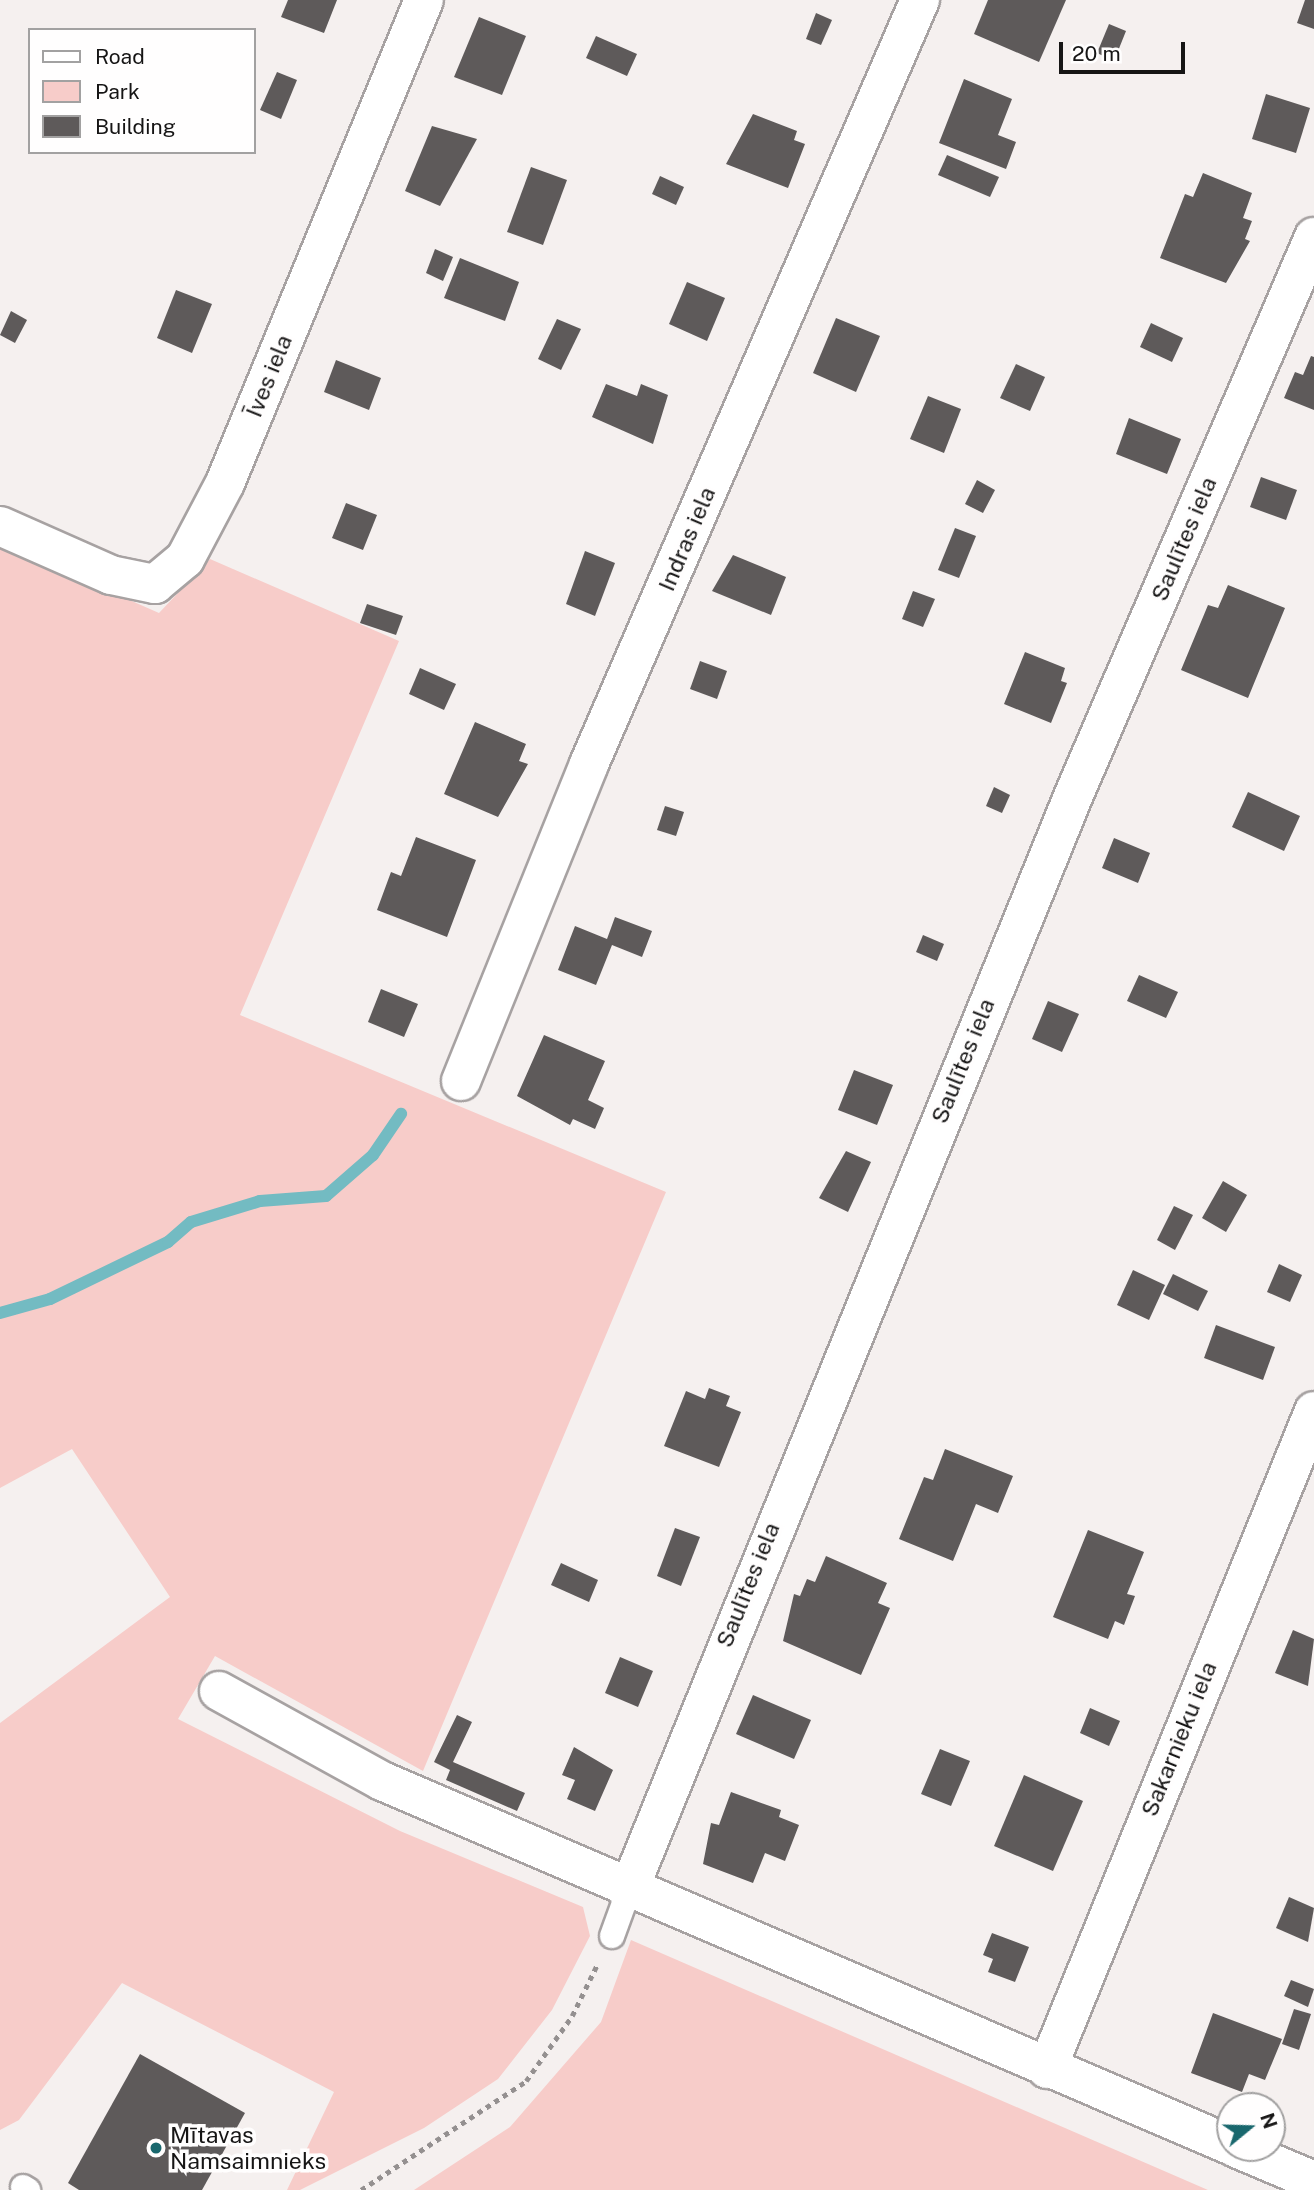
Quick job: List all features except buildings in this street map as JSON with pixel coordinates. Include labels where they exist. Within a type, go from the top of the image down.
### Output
[{"type":"street","name":"Īves iela","points":[[0,526],[111,575],[155,584],[185,559],[225,483],[424,0]]},
{"type":"street","name":"Indras iela","points":[[461,1081],[594,751],[920,0]]},
{"type":"street","name":"Saulītes iela","points":[[628,1892],[1056,836],[1314,237]]},
{"type":"street","name":"Sakarnieku iela","points":[[1047,2069],[1314,1411]]},
{"type":"street","points":[[219,1691],[382,1781],[628,1892],[1216,2140]]},
{"type":"street","points":[[1269,2162],[1314,2181]]},
{"type":"lane","points":[[612,1936],[628,1892]]},
{"type":"path","points":[[361,2190],[526,2081],[572,2016],[612,1936]]},
{"type":"green space","points":[[0,543],[159,613],[210,559],[399,641],[240,1015],[666,1192],[423,1771],[215,1656],[178,1719],[400,1831],[583,1907],[590,1936],[552,2010],[498,2079],[424,2128],[300,2190],[287,2190],[334,2092],[122,1983],[19,2120],[0,2130],[0,1723],[170,1597],[72,1449],[0,1488]]},
{"type":"green space","points":[[631,1940],[1208,2190],[414,2190],[510,2127],[601,2022]]},
{"type":"waterway","points":[[0,1313],[50,1299],[168,1242],[191,1222],[260,1201],[326,1196],[373,1155],[401,1114]]},
{"type":"place","name":"Mītavas Namsaimnieks","points":[[156,2148]]}]
